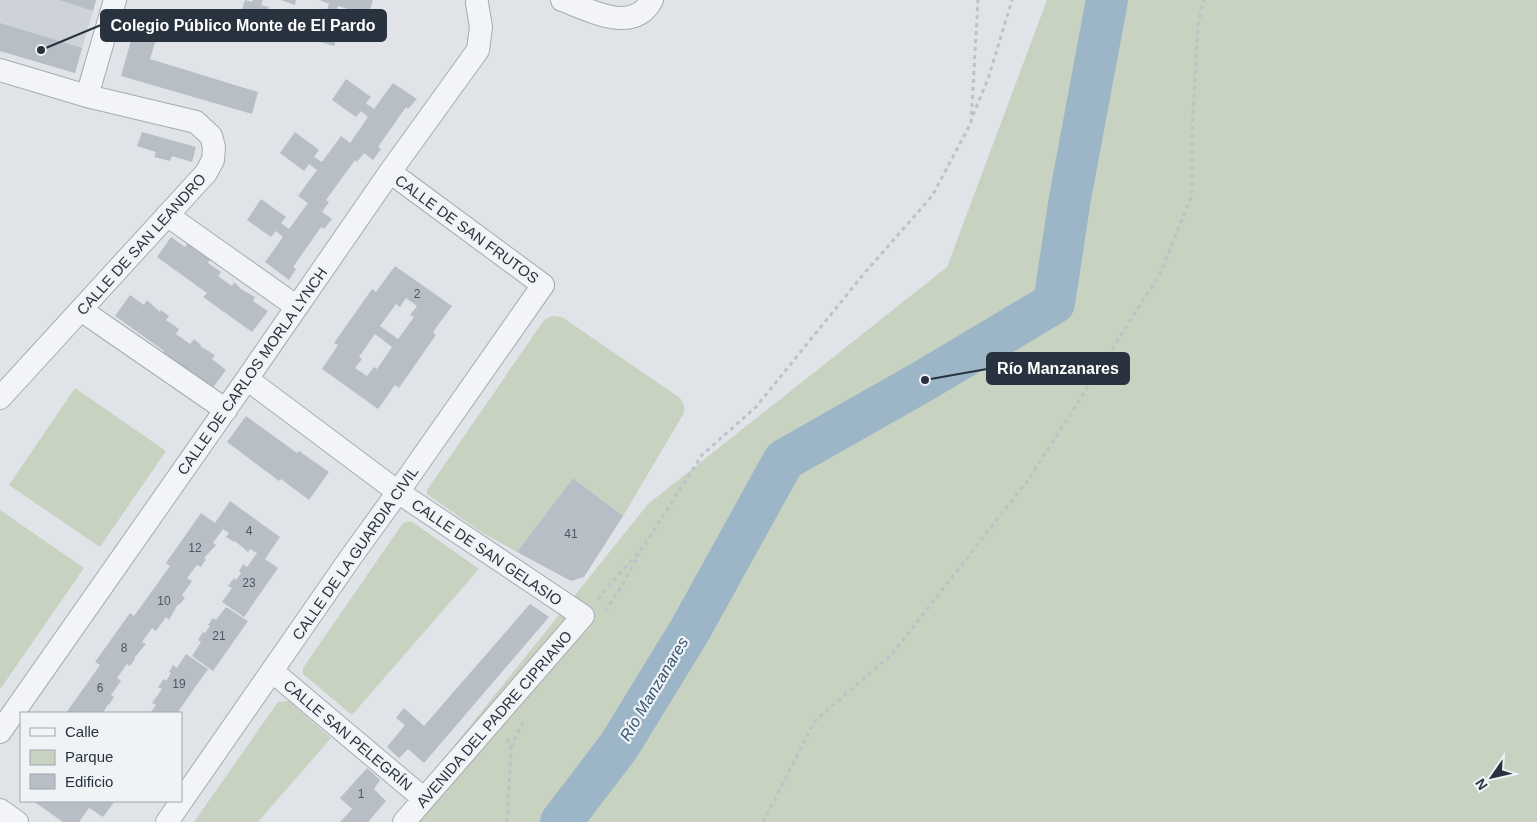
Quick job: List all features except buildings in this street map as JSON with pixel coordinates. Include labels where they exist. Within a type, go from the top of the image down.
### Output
[{"type":"street","points":[[86,96],[115,0]]},
{"type":"street","points":[[562,0],[611,18],[630,18],[648,6]]},
{"type":"street","name":"CALLE DE CARLOS MORLA LYNCH","points":[[0,732],[248,379],[390,172],[478,50],[481,27],[478,1]]},
{"type":"street","name":"CALLE DE SAN LEANDRO","points":[[0,70],[86,96],[196,122],[210,136],[214,147],[214,160],[206,172],[0,398]]},
{"type":"street","name":"CALLE DE SAN FRUTOS","points":[[390,172],[544,285]]},
{"type":"street","points":[[167,215],[297,307]]},
{"type":"street","name":"CALLE DE LA GUARDIA CIVIL","points":[[182,800],[351,557],[544,285]]},
{"type":"street","points":[[81,310],[226,410]]},
{"type":"street","name":"CALLE DE SAN GELASIO","points":[[248,379],[398,492],[583,616]]},
{"type":"street","name":"AVENIDA DEL PADRE CIPRIANO","points":[[404,822],[583,616]]},
{"type":"street","name":"CALLE SAN PELEGRÍN","points":[[272,671],[424,799]]},
{"type":"street","name":"CALLE DE LA GUARDIA CIVIL","points":[[167,822],[181,802]]},
{"type":"street","points":[[0,810],[17,822]]},
{"type":"path","points":[[583,616],[643,547],[702,455],[756,407],[862,276],[932,196],[972,123],[978,0]]},
{"type":"path","points":[[972,117],[988,79],[1012,0]]},
{"type":"path","points":[[763,822],[815,721],[892,654],[1022,488],[1160,274],[1192,195],[1192,133],[1198,24],[1204,0]]},
{"type":"path","points":[[495,718],[511,747],[507,822]]},
{"type":"shaded area","points":[[0,0],[96,0],[75,73],[0,51]]},
{"type":"green space","points":[[1047,0],[1537,0],[1537,822],[393,822],[648,504],[947,267]]},
{"type":"green space","points":[[552,316],[562,317],[680,398],[684,405],[684,413],[623,516],[573,478],[517,552],[481,532],[427,494],[427,490],[544,320]]},
{"type":"green space","points":[[75,388],[166,451],[100,547],[9,485]]},
{"type":"green space","points":[[0,510],[84,568],[1,688],[0,687]]},
{"type":"green space","points":[[411,521],[479,569],[352,715],[303,674],[303,668],[403,523]]},
{"type":"green space","points":[[289,701],[331,738],[258,822],[194,822],[278,702]]},
{"type":"waterway","name":"Río Manzanares","points":[[561,822],[619,746],[690,630],[784,460],[925,380],[1054,303],[1070,198],[1107,0]]},
{"type":"place","name":"Colegio Público Monte de El Pardo","points":[[41,50]]},
{"type":"place","name":"Río Manzanares","points":[[925,380]]}]
